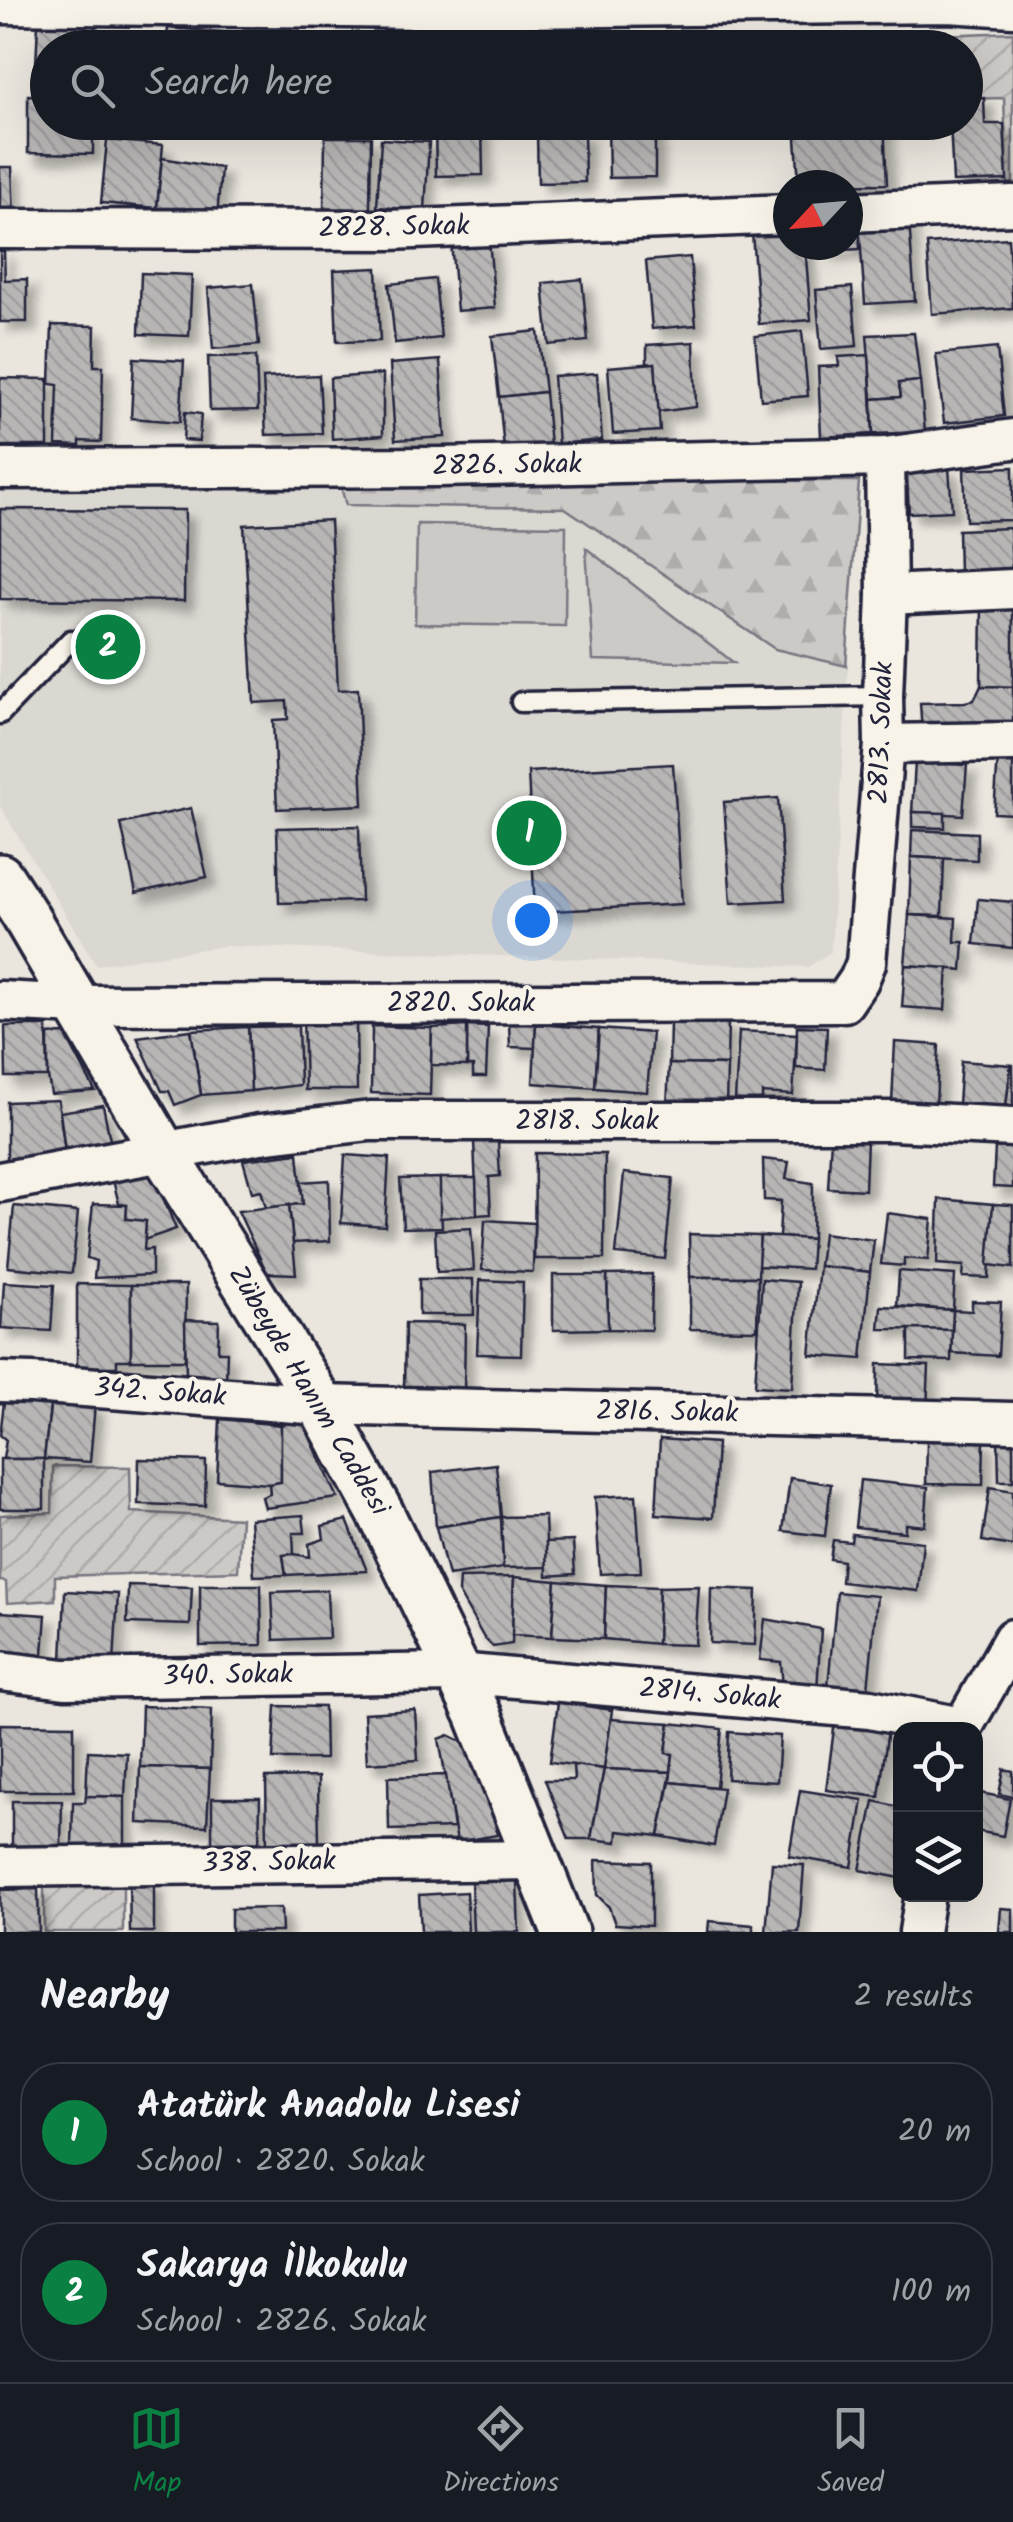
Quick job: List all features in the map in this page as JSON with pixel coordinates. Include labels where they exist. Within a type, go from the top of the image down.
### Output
[{"type":"street","points":[[0,4],[947,2],[1013,7]]},
{"type":"street","points":[[863,211],[1013,206]]},
{"type":"street","name":"2828. Sokak","points":[[0,230],[389,230],[773,215]]},
{"type":"street","name":"2826. Sokak","points":[[0,469],[440,468],[885,458],[1013,440]]},
{"type":"street","name":"2813. Sokak","points":[[844,1002],[866,963],[884,744],[885,458]]},
{"type":"street","points":[[887,595],[1013,589]]},
{"type":"street","points":[[884,744],[1013,742]]},
{"type":"street","name":"Zübeyde Hanım Caddesi","points":[[0,876],[164,1153],[321,1405],[382,1514],[478,1714],[565,1932]]},
{"type":"street","name":"2820. Sokak","points":[[0,1001],[78,1005],[844,1002]]},
{"type":"street","name":"2818. Sokak","points":[[0,1182],[260,1134],[370,1122],[892,1121],[1013,1128]]},
{"type":"street","name":"342. Sokak","points":[[0,1382],[321,1405]]},
{"type":"street","name":"2816. Sokak","points":[[321,1405],[1013,1422]]},
{"type":"street","points":[[965,1722],[1013,1640]]},
{"type":"street","name":"340. Sokak","points":[[0,1671],[64,1678],[456,1673]]},
{"type":"street","name":"2814. Sokak","points":[[456,1673],[870,1709],[932,1722]]},
{"type":"street","name":"338. Sokak","points":[[0,1866],[537,1860]]},
{"type":"street","points":[[919,1932],[924,1902]]},
{"type":"lane","points":[[0,714],[71,640]]},
{"type":"lane","points":[[521,702],[883,696]]},
{"type":"shaded area","points":[[339,480],[859,481],[831,952],[808,967],[224,946],[96,965],[0,806],[0,487],[210,487]]},
{"type":"green space","points":[[1013,32],[1013,190],[1007,180],[1004,98],[983,99],[983,33]]},
{"type":"green space","points":[[339,480],[859,481],[846,666],[775,649],[565,508],[346,505]]},
{"type":"green space","points":[[417,524],[566,526],[565,626],[415,624]]},
{"type":"green space","points":[[586,548],[734,663],[593,660]]},
{"type":"green space","points":[[53,1466],[130,1467],[131,1512],[241,1518],[238,1571],[55,1576],[55,1600],[7,1603],[6,1582],[0,1581],[0,1515],[52,1513]]},
{"type":"green space","points":[[44,1880],[123,1880],[123,1932],[44,1932]]},
{"type":"building","points":[[38,23],[95,25],[95,30],[38,30]]},
{"type":"building","points":[[28,95],[30,140],[93,140],[93,154],[28,153]]},
{"type":"building","points":[[983,98],[985,124],[1004,124],[1007,180],[953,182],[951,140],[983,140]]},
{"type":"building","points":[[107,140],[163,145],[157,208],[101,203]]},
{"type":"building","points":[[325,140],[371,140],[370,209],[324,209]]},
{"type":"building","points":[[381,140],[429,142],[425,210],[377,207]]},
{"type":"building","points":[[435,140],[482,140],[483,175],[436,176]]},
{"type":"building","points":[[537,140],[584,140],[585,182],[538,183]]},
{"type":"building","points":[[608,140],[655,140],[655,177],[609,178]]},
{"type":"building","points":[[796,140],[885,140],[887,184],[863,184],[863,170],[798,170]]},
{"type":"building","points":[[162,158],[221,168],[217,218],[187,218],[184,208],[157,208]]},
{"type":"building","points":[[0,167],[12,167],[14,219],[0,219]]},
{"type":"building","points":[[909,220],[915,301],[865,304],[863,223]]},
{"type":"building","points":[[773,231],[773,260],[806,260],[811,320],[759,324],[752,233]]},
{"type":"building","points":[[1008,238],[1013,308],[932,314],[927,244]]},
{"type":"building","points":[[489,239],[495,308],[457,311],[451,242]]},
{"type":"building","points":[[0,251],[4,251],[5,280],[27,279],[27,322],[0,322]]},
{"type":"building","points":[[690,257],[696,325],[652,329],[646,261]]},
{"type":"building","points":[[377,268],[380,341],[337,342],[334,270]]},
{"type":"building","points":[[141,273],[192,275],[189,336],[139,334]]},
{"type":"building","points":[[435,279],[441,338],[395,343],[389,284]]},
{"type":"building","points":[[582,279],[588,341],[549,345],[543,283]]},
{"type":"building","points":[[253,284],[259,345],[213,349],[208,288]]},
{"type":"building","points":[[852,287],[857,346],[821,349],[816,290]]},
{"type":"building","points":[[52,325],[95,326],[94,366],[103,366],[101,442],[56,445],[58,385],[50,384]]},
{"type":"building","points":[[538,331],[545,392],[499,397],[492,336]]},
{"type":"building","points":[[802,331],[808,396],[761,400],[755,336]]},
{"type":"building","points":[[914,333],[920,381],[899,383],[901,397],[872,399],[867,335]]},
{"type":"building","points":[[694,342],[696,407],[658,412],[655,363],[647,364],[647,345]]},
{"type":"building","points":[[997,348],[1004,416],[944,423],[936,354]]},
{"type":"building","points":[[869,355],[873,434],[821,437],[818,367],[839,366],[838,357]]},
{"type":"building","points":[[256,356],[258,410],[210,411],[208,357]]},
{"type":"building","points":[[134,358],[184,361],[180,422],[131,418]]},
{"type":"building","points":[[440,360],[445,437],[395,440],[390,364]]},
{"type":"building","points":[[655,363],[660,431],[613,434],[608,367]]},
{"type":"building","points":[[597,373],[602,440],[558,444],[553,376]]},
{"type":"building","points":[[383,374],[383,435],[332,439],[330,378]]},
{"type":"building","points":[[319,375],[322,433],[266,435],[263,378]]},
{"type":"building","points":[[0,378],[48,379],[48,446],[0,446]]},
{"type":"building","points":[[920,381],[925,432],[873,434],[872,399],[901,397],[899,383]]},
{"type":"building","points":[[545,392],[550,445],[504,449],[499,397]]},
{"type":"building","points":[[185,412],[201,414],[199,441],[183,440]]},
{"type":"building","points":[[949,467],[952,511],[909,513],[907,475],[916,469]]},
{"type":"building","points":[[1013,467],[1013,520],[966,521],[964,469]]},
{"type":"building","points":[[0,509],[185,510],[184,601],[0,599]]},
{"type":"building","points":[[330,520],[338,690],[358,689],[363,805],[277,809],[273,720],[288,719],[287,701],[254,703],[244,525]]},
{"type":"building","points":[[1010,528],[1012,572],[959,573],[958,530]]},
{"type":"building","points":[[982,599],[1013,599],[1013,687],[981,686]]},
{"type":"building","points":[[981,686],[1013,687],[1013,728],[922,733],[920,703],[974,700]]},
{"type":"building","points":[[998,756],[1013,757],[1013,814],[994,813]]},
{"type":"building","points":[[915,762],[967,765],[963,815],[912,812]]},
{"type":"building","points":[[673,764],[682,904],[535,912],[528,772]]},
{"type":"building","points":[[778,798],[785,900],[731,903],[724,802]]},
{"type":"building","points":[[191,808],[207,877],[136,893],[121,824]]},
{"type":"building","points":[[912,812],[945,813],[945,828],[912,827]]},
{"type":"building","points":[[359,826],[361,901],[279,903],[277,828]]},
{"type":"building","points":[[912,830],[977,833],[977,860],[911,857]]},
{"type":"building","points":[[911,857],[944,859],[942,916],[909,915]]},
{"type":"building","points":[[978,899],[1013,902],[1013,948],[974,944]]},
{"type":"building","points":[[909,915],[956,918],[955,942],[964,942],[962,970],[905,965]]},
{"type":"building","points":[[905,965],[948,968],[945,1010],[902,1007]]},
{"type":"building","points":[[356,1014],[357,1090],[305,1090],[303,1015]]},
{"type":"building","points":[[670,1021],[728,1022],[727,1065],[669,1064]]},
{"type":"building","points":[[509,1023],[536,1024],[535,1048],[510,1047]]},
{"type":"building","points":[[536,1024],[599,1029],[595,1088],[533,1083]]},
{"type":"building","points":[[5,1026],[47,1026],[48,1077],[6,1077]]},
{"type":"building","points":[[298,1026],[300,1085],[251,1091],[248,1027]]},
{"type":"building","points":[[372,1026],[432,1028],[430,1095],[371,1093]]},
{"type":"building","points":[[467,1026],[488,1027],[486,1077],[473,1077],[473,1066],[467,1066]]},
{"type":"building","points":[[467,1026],[467,1066],[431,1065],[432,1028]]},
{"type":"building","points":[[797,1026],[827,1027],[825,1070],[796,1068]]},
{"type":"building","points":[[248,1027],[251,1091],[201,1095],[191,1030]]},
{"type":"building","points":[[599,1029],[652,1033],[647,1092],[595,1088]]},
{"type":"building","points":[[191,1030],[201,1095],[175,1105],[169,1091],[162,1091],[137,1037]]},
{"type":"building","points":[[739,1031],[797,1034],[793,1095],[762,1093],[762,1102],[735,1100]]},
{"type":"building","points":[[65,1034],[95,1091],[51,1094],[48,1035]]},
{"type":"building","points":[[895,1042],[939,1045],[936,1105],[892,1103]]},
{"type":"building","points":[[961,1061],[1011,1065],[1006,1107],[958,1104]]},
{"type":"building","points":[[669,1064],[727,1065],[726,1109],[667,1107]]},
{"type":"building","points":[[1013,1065],[1013,1108],[1006,1107]]},
{"type":"building","points":[[58,1100],[66,1159],[7,1168],[7,1102]]},
{"type":"building","points":[[103,1105],[112,1150],[66,1159],[60,1112]]},
{"type":"building","points":[[831,1138],[867,1140],[865,1190],[828,1188]]},
{"type":"building","points":[[474,1141],[498,1141],[500,1176],[489,1177],[491,1214],[477,1215]]},
{"type":"building","points":[[995,1147],[1013,1148],[1013,1188],[993,1187]]},
{"type":"building","points":[[298,1153],[303,1204],[266,1208],[261,1190],[252,1192],[243,1160]]},
{"type":"building","points":[[535,1153],[605,1154],[604,1259],[534,1259]]},
{"type":"building","points":[[345,1155],[389,1158],[385,1226],[341,1223]]},
{"type":"building","points":[[763,1159],[789,1162],[786,1179],[813,1183],[812,1239],[779,1237],[781,1201],[764,1200]]},
{"type":"building","points":[[152,1171],[176,1229],[144,1240],[146,1221],[126,1219],[127,1205],[119,1204],[112,1176]]},
{"type":"building","points":[[624,1173],[673,1178],[665,1259],[616,1254]]},
{"type":"building","points":[[440,1178],[442,1227],[403,1228],[400,1179]]},
{"type":"building","points":[[440,1178],[476,1178],[477,1215],[440,1218]]},
{"type":"building","points":[[329,1180],[330,1241],[293,1243],[289,1205],[303,1204],[301,1182]]},
{"type":"building","points":[[939,1199],[993,1204],[989,1278],[963,1277],[964,1266],[937,1264]]},
{"type":"building","points":[[93,1204],[127,1205],[126,1219],[146,1221],[144,1250],[152,1249],[152,1275],[94,1278],[96,1261],[87,1258]]},
{"type":"building","points":[[993,1204],[1013,1205],[1013,1268],[988,1265]]},
{"type":"building","points":[[289,1205],[296,1274],[267,1273],[238,1211]]},
{"type":"building","points":[[14,1206],[78,1212],[72,1273],[8,1267]]},
{"type":"building","points":[[887,1213],[932,1219],[928,1260],[904,1258],[904,1266],[881,1264]]},
{"type":"building","points":[[485,1220],[534,1223],[533,1272],[482,1270]]},
{"type":"building","points":[[471,1228],[474,1270],[437,1272],[435,1230]]},
{"type":"building","points":[[823,1233],[874,1240],[870,1272],[819,1266]]},
{"type":"building","points":[[689,1234],[760,1236],[758,1277],[690,1277]]},
{"type":"building","points":[[760,1236],[812,1239],[810,1269],[758,1266]]},
{"type":"building","points":[[819,1266],[870,1272],[862,1359],[810,1355]]},
{"type":"building","points":[[899,1271],[955,1275],[953,1310],[897,1306]]},
{"type":"building","points":[[652,1274],[651,1330],[608,1329],[607,1275]]},
{"type":"building","points":[[553,1275],[607,1275],[608,1329],[553,1330]]},
{"type":"building","points":[[690,1277],[758,1277],[757,1330],[690,1329]]},
{"type":"building","points":[[419,1279],[473,1279],[474,1315],[419,1315]]},
{"type":"building","points":[[762,1279],[798,1282],[792,1388],[755,1386]]},
{"type":"building","points":[[480,1280],[523,1282],[521,1355],[477,1354]]},
{"type":"building","points":[[4,1282],[54,1285],[51,1331],[1,1328]]},
{"type":"building","points":[[77,1284],[131,1285],[131,1360],[117,1360],[117,1367],[77,1367]]},
{"type":"building","points":[[131,1285],[186,1285],[185,1360],[131,1360]]},
{"type":"building","points":[[972,1301],[1001,1302],[998,1356],[951,1353],[953,1310],[972,1311]]},
{"type":"building","points":[[881,1306],[953,1310],[952,1330],[879,1329]]},
{"type":"building","points":[[185,1320],[219,1321],[218,1352],[227,1352],[226,1381],[186,1379]]},
{"type":"building","points":[[405,1323],[465,1324],[464,1395],[404,1394]]},
{"type":"building","points":[[909,1329],[952,1330],[951,1361],[909,1360]]},
{"type":"building","points":[[878,1364],[929,1366],[927,1409],[877,1407]]},
{"type":"building","points":[[5,1394],[51,1399],[44,1459],[3,1459],[6,1440],[0,1435]]},
{"type":"building","points":[[51,1399],[95,1404],[90,1462],[44,1459]]},
{"type":"building","points":[[220,1419],[281,1425],[281,1482],[217,1480]]},
{"type":"building","points":[[302,1420],[338,1498],[265,1508],[262,1497],[270,1494],[269,1484],[281,1482],[281,1425]]},
{"type":"building","points":[[660,1439],[717,1443],[713,1518],[656,1514]]},
{"type":"building","points":[[927,1439],[984,1439],[983,1485],[926,1484]]},
{"type":"building","points":[[998,1439],[1013,1439],[1013,1481],[999,1481]]},
{"type":"building","points":[[0,1459],[44,1459],[44,1509],[0,1509]]},
{"type":"building","points":[[139,1459],[206,1461],[205,1506],[138,1504]]},
{"type":"building","points":[[496,1464],[501,1517],[436,1527],[432,1472]]},
{"type":"building","points":[[790,1478],[831,1484],[825,1536],[783,1531]]},
{"type":"building","points":[[860,1480],[928,1487],[925,1526],[905,1524],[905,1532],[855,1527]]},
{"type":"building","points":[[990,1487],[1013,1491],[1013,1546],[982,1541]]},
{"type":"building","points":[[636,1495],[641,1572],[600,1574],[595,1497]]},
{"type":"building","points":[[303,1515],[305,1533],[293,1533],[294,1554],[283,1555],[286,1575],[254,1576],[250,1519]]},
{"type":"building","points":[[545,1516],[547,1567],[503,1568],[501,1517]]},
{"type":"building","points":[[501,1517],[503,1568],[448,1576],[436,1527]]},
{"type":"building","points":[[347,1520],[367,1571],[286,1575],[283,1555],[310,1557],[309,1544],[324,1539],[322,1526]]},
{"type":"building","points":[[852,1534],[923,1542],[918,1591],[841,1582],[843,1561],[830,1559],[833,1540],[851,1542]]},
{"type":"building","points":[[573,1541],[575,1574],[547,1576],[546,1542]]},
{"type":"building","points":[[514,1577],[512,1644],[493,1647],[458,1592],[459,1578]]},
{"type":"building","points":[[514,1577],[556,1581],[552,1637],[512,1635]]},
{"type":"building","points":[[556,1581],[606,1585],[604,1639],[552,1637]]},
{"type":"building","points":[[128,1585],[192,1587],[190,1625],[127,1623]]},
{"type":"building","points":[[200,1585],[261,1585],[262,1645],[200,1646]]},
{"type":"building","points":[[606,1585],[659,1587],[657,1644],[604,1639]]},
{"type":"building","points":[[699,1586],[695,1645],[657,1644],[659,1587]]},
{"type":"building","points":[[711,1588],[757,1590],[755,1645],[710,1643]]},
{"type":"building","points":[[327,1590],[329,1638],[274,1640],[272,1592]]},
{"type":"building","points":[[65,1591],[118,1594],[114,1663],[62,1660]]},
{"type":"building","points":[[837,1592],[877,1596],[868,1689],[828,1685]]},
{"type":"building","points":[[0,1612],[46,1615],[42,1667],[0,1664]]},
{"type":"building","points":[[765,1619],[821,1629],[817,1690],[783,1689],[781,1662],[760,1660]]},
{"type":"building","points":[[558,1702],[612,1710],[604,1769],[550,1762]]},
{"type":"building","points":[[142,1706],[212,1709],[210,1769],[140,1767]]},
{"type":"building","points":[[276,1706],[324,1707],[325,1759],[273,1759]]},
{"type":"building","points":[[415,1710],[418,1760],[367,1763],[364,1713]]},
{"type":"building","points":[[611,1719],[670,1723],[666,1753],[673,1754],[671,1772],[604,1769]]},
{"type":"building","points":[[835,1721],[888,1729],[879,1797],[826,1790]]},
{"type":"building","points":[[670,1723],[722,1729],[716,1787],[670,1782],[673,1754],[666,1753]]},
{"type":"building","points":[[0,1724],[74,1725],[74,1791],[0,1791]]},
{"type":"building","points":[[729,1732],[780,1736],[777,1782],[727,1779]]},
{"type":"building","points":[[449,1735],[463,1742],[487,1774],[497,1835],[457,1842],[439,1739]]},
{"type":"building","points":[[88,1751],[127,1753],[125,1797],[86,1796]]},
{"type":"building","points":[[573,1765],[604,1769],[591,1839],[569,1839],[545,1780],[574,1780]]},
{"type":"building","points":[[140,1767],[210,1769],[207,1826],[138,1823]]},
{"type":"building","points":[[604,1769],[671,1772],[659,1836],[618,1831],[617,1842],[591,1839]]},
{"type":"building","points":[[1004,1769],[1013,1771],[1013,1797],[999,1794]]},
{"type":"building","points":[[446,1775],[454,1828],[389,1830],[388,1777]]},
{"type":"building","points":[[318,1777],[319,1847],[267,1847],[266,1778]]},
{"type":"building","points":[[670,1782],[723,1788],[714,1846],[659,1836]]},
{"type":"building","points":[[800,1790],[863,1800],[852,1867],[789,1856]]},
{"type":"building","points":[[983,1793],[1010,1799],[1003,1836],[983,1832]]},
{"type":"building","points":[[86,1796],[125,1797],[125,1847],[72,1846],[73,1802],[85,1802]]},
{"type":"building","points":[[212,1798],[260,1798],[259,1849],[212,1849]]},
{"type":"building","points":[[12,1801],[62,1801],[61,1847],[12,1847]]},
{"type":"building","points":[[874,1801],[893,1805],[893,1877],[860,1870]]},
{"type":"building","points":[[596,1860],[651,1862],[651,1926],[615,1924],[609,1907],[597,1895]]},
{"type":"building","points":[[772,1863],[804,1865],[799,1932],[766,1932]]},
{"type":"building","points":[[517,1880],[519,1932],[473,1932],[471,1881]]},
{"type":"building","points":[[129,1882],[154,1882],[154,1932],[130,1932]]},
{"type":"building","points":[[38,1889],[39,1932],[0,1932],[0,1890]]},
{"type":"building","points":[[466,1892],[468,1932],[421,1932],[419,1895]]},
{"type":"building","points":[[281,1908],[282,1932],[231,1932],[231,1909]]},
{"type":"building","points":[[1001,1908],[1013,1909],[1013,1932],[999,1932]]},
{"type":"building","points":[[709,1921],[753,1925],[753,1932],[708,1932]]},
{"type":"place","name":"Sakarya İlkokulu","points":[[108,647]]},
{"type":"place","name":"Atatürk Anadolu Lisesi","points":[[529,833]]}]
